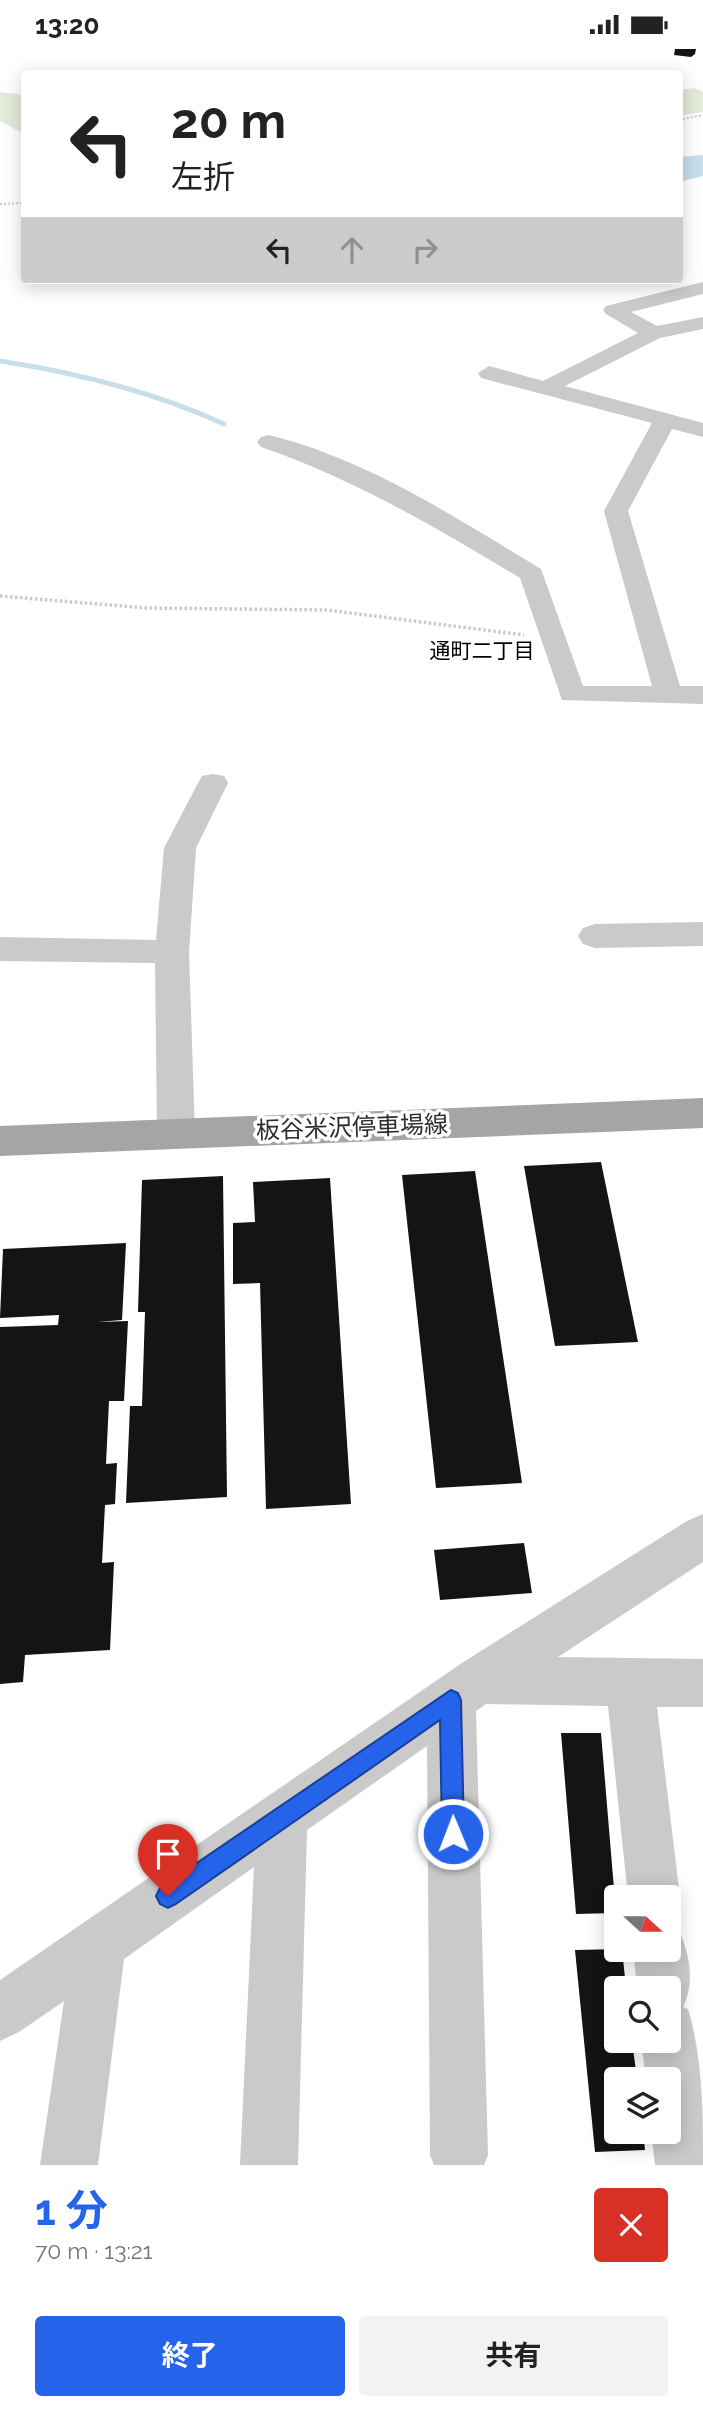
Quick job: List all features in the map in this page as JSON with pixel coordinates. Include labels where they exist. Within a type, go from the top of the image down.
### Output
[{"type":"main road","name":"板谷米沢停車場線","points":[[0,1141],[703,1113]]},
{"type":"street","points":[[654,333],[614,310],[703,288]]},
{"type":"street","points":[[545,388],[654,333],[703,323]]},
{"type":"street","points":[[489,373],[703,431]]},
{"type":"street","points":[[666,421],[616,511],[619,530],[669,695]]},
{"type":"street","points":[[269,442],[321,458],[452,526],[532,574],[572,694],[703,695]]},
{"type":"street","points":[[176,1134],[172,952],[180,848],[213,783]]},
{"type":"street","points":[[595,936],[703,934]]},
{"type":"street","points":[[0,949],[172,952]]},
{"type":"street","points":[[0,2013],[465,1690],[703,1536]]},
{"type":"street","points":[[465,1690],[630,1681],[703,1683]]},
{"type":"street","points":[[630,1681],[653,1885]]},
{"type":"street","points":[[459,2155],[465,1690]]},
{"type":"street","points":[[270,2165],[282,1817]]},
{"type":"street","points":[[69,2165],[99,1944]]},
{"type":"street","points":[[671,2053],[684,2165]]},
{"type":"path","points":[[683,119],[703,115]]},
{"type":"path","points":[[0,204],[21,203]]},
{"type":"path","points":[[0,596],[147,608],[327,610],[552,638]]},
{"type":"green space","points":[[695,88],[703,92],[703,112],[683,115],[683,90]]},
{"type":"green space","points":[[0,92],[21,95],[21,132],[0,121]]},
{"type":"water","points":[[703,155],[703,176],[683,181],[683,157]]},
{"type":"building","points":[[675,49],[696,49],[691,57],[674,55]]},
{"type":"building","points":[[601,1162],[638,1342],[555,1346],[524,1166]]},
{"type":"building","points":[[475,1171],[522,1483],[436,1488],[402,1175]]},
{"type":"building","points":[[223,1176],[227,1497],[126,1503],[130,1406],[142,1406],[145,1312],[138,1312],[142,1180]]},
{"type":"building","points":[[330,1178],[351,1504],[266,1509],[260,1283],[233,1284],[233,1223],[255,1222],[253,1182]]},
{"type":"building","points":[[126,1243],[122,1320],[97,1322],[128,1321],[124,1401],[109,1401],[106,1464],[117,1463],[115,1504],[105,1505],[102,1563],[114,1562],[110,1650],[25,1655],[23,1682],[0,1684],[0,1327],[58,1325],[59,1315],[0,1318],[3,1249]]},
{"type":"building","points":[[524,1543],[532,1593],[440,1600],[434,1550]]},
{"type":"building","points":[[561,1733],[601,1733],[614,1885],[604,1885],[604,1913],[576,1914]]},
{"type":"building","points":[[604,1949],[604,1962],[623,1962],[625,1976],[604,1976],[604,2053],[634,2053],[635,2067],[604,2067],[604,2144],[644,2144],[645,2150],[595,2152],[575,1950]]},
{"type":"waterway","points":[[0,361],[58,371],[114,385],[170,402],[224,424]]},
{"type":"district","name":"通町二丁目","points":[[482,650]]},
{"type":"route","points":[[168,1896],[451,1700],[453,1834]]}]
